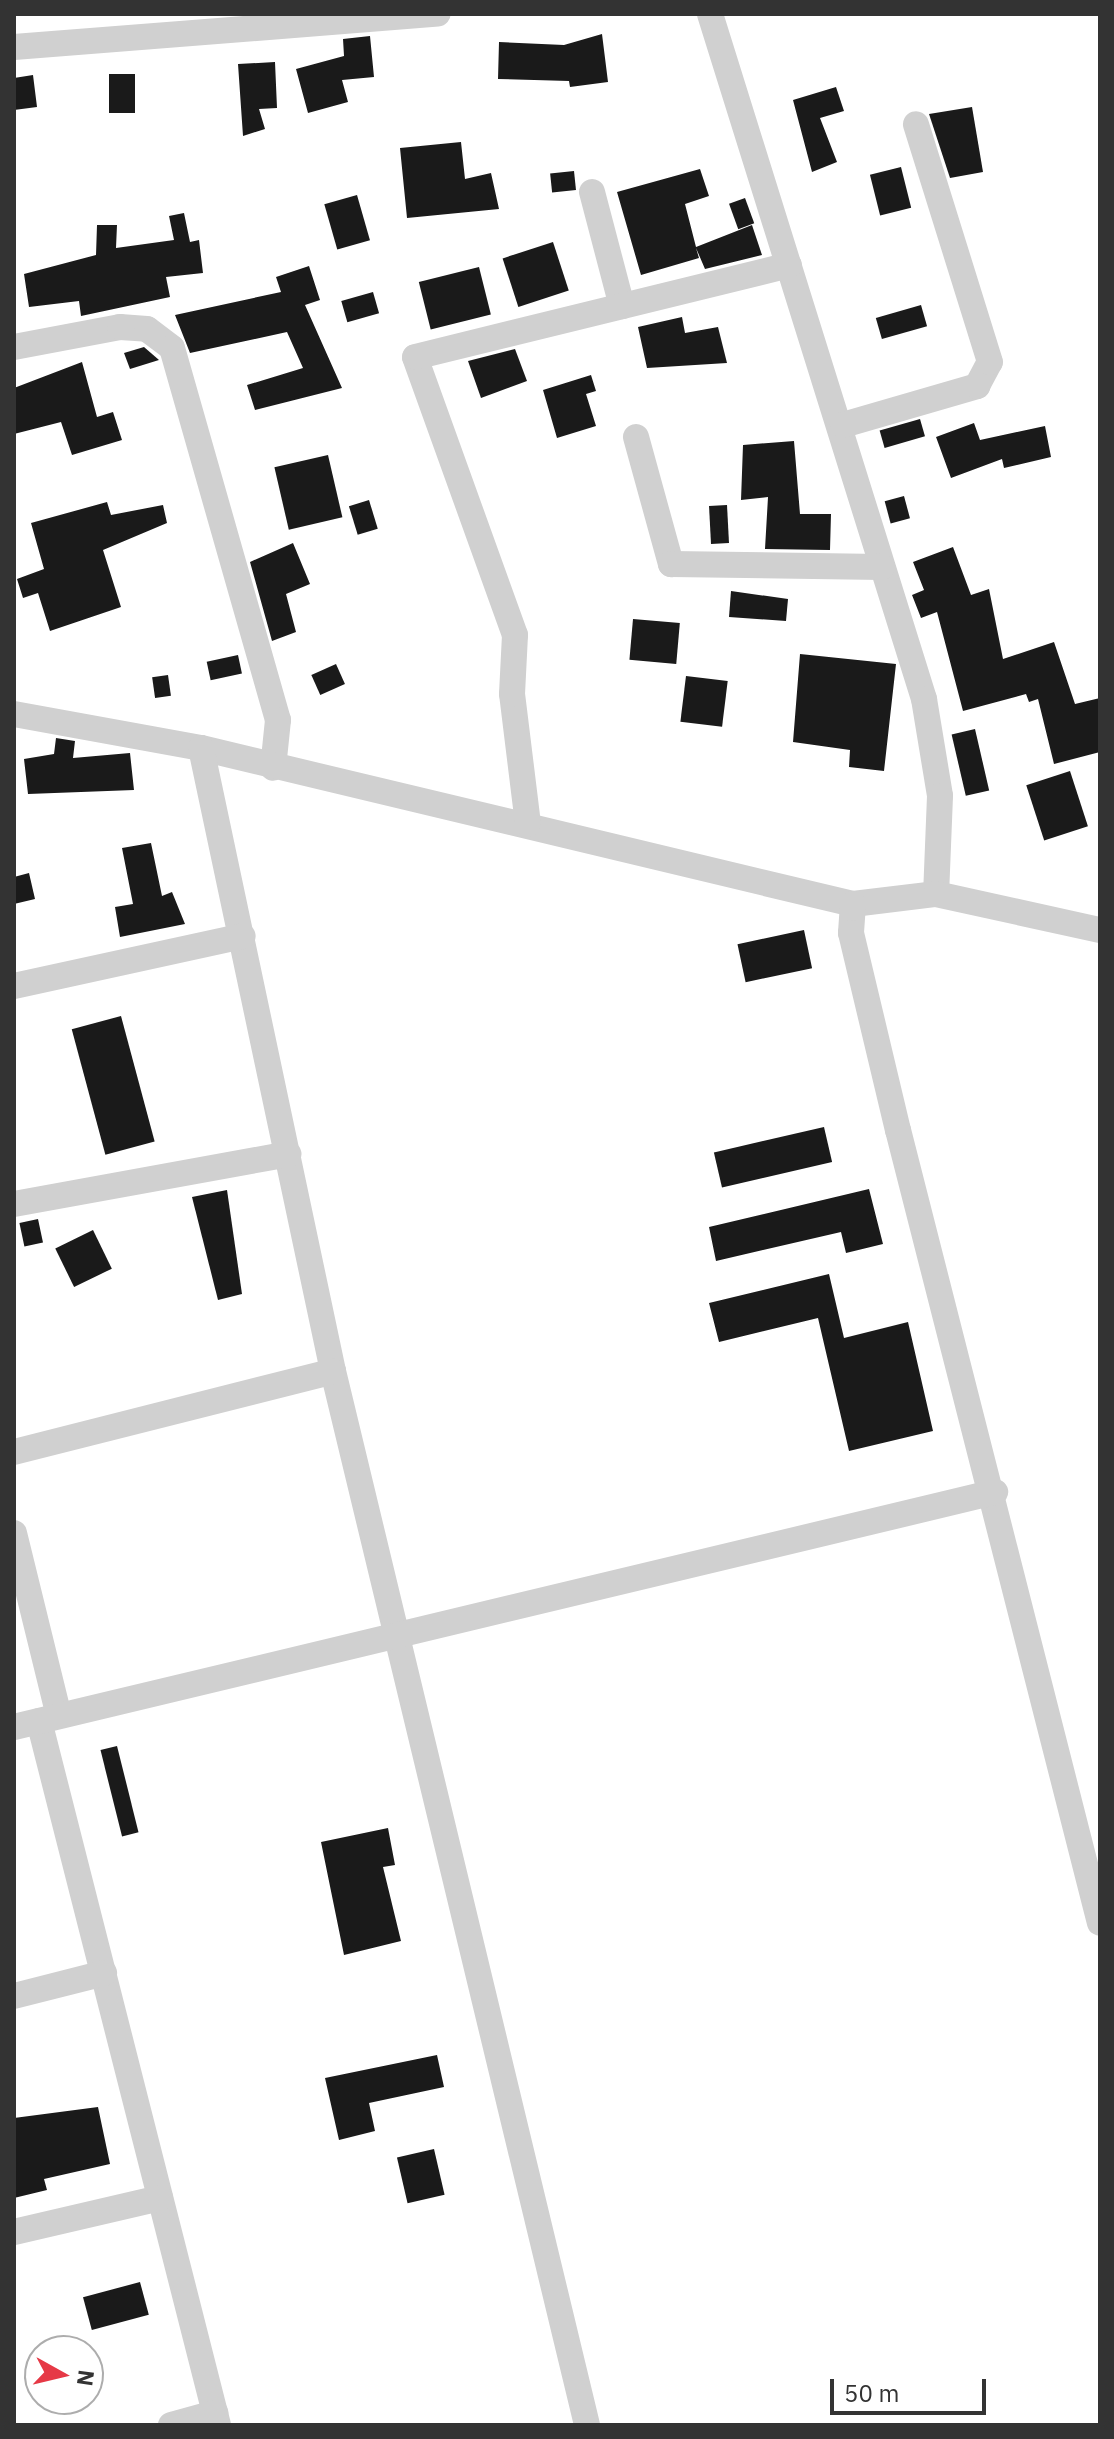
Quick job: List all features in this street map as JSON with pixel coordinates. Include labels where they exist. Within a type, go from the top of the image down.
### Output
[{"type":"street","points":[[14,47],[196,24],[438,14]]},
{"type":"street","points":[[710,14],[843,425],[936,757],[936,894]]},
{"type":"street","points":[[843,425],[977,386],[990,362],[916,124]]},
{"type":"street","points":[[592,192],[622,306]]},
{"type":"street","points":[[528,824],[512,694],[515,635],[415,357],[789,265]]},
{"type":"street","points":[[14,347],[120,327],[147,329],[172,348],[278,720],[273,768]]},
{"type":"street","points":[[636,437],[671,564],[882,567]]},
{"type":"street","points":[[14,714],[201,748],[273,768],[528,824],[853,904],[936,894],[1100,930]]},
{"type":"street","points":[[201,748],[333,1371],[587,2425]]},
{"type":"street","points":[[853,904],[851,933],[1093,1871],[1100,1923]]},
{"type":"street","points":[[14,986],[243,936]]},
{"type":"street","points":[[14,1204],[288,1154]]},
{"type":"street","points":[[14,1452],[333,1371]]},
{"type":"street","points":[[37,1721],[995,1492]]},
{"type":"street","points":[[14,1533],[37,1721],[216,2419],[171,2425]]},
{"type":"street","points":[[14,1996],[104,1973]]},
{"type":"street","points":[[14,2232],[160,2198]]},
{"type":"building","points":[[602,34],[608,82],[570,87],[569,81],[498,79],[499,42],[564,45]]},
{"type":"building","points":[[370,36],[374,77],[342,80],[348,102],[308,113],[296,69],[344,56],[343,39]]},
{"type":"building","points":[[275,62],[277,108],[259,109],[265,129],[243,136],[238,64]]},
{"type":"building","points":[[109,74],[135,74],[135,113],[109,113]]},
{"type":"building","points":[[33,75],[37,107],[14,110],[14,78]]},
{"type":"building","points":[[836,87],[844,111],[820,118],[837,162],[812,172],[793,100]]},
{"type":"building","points":[[972,107],[983,172],[950,178],[929,114]]},
{"type":"building","points":[[461,142],[465,179],[491,173],[499,209],[407,218],[400,148]]},
{"type":"building","points":[[901,167],[911,208],[880,215],[870,175]]},
{"type":"building","points":[[700,169],[709,196],[685,204],[696,247],[752,225],[762,255],[705,269],[696,248],[699,258],[641,275],[617,192]]},
{"type":"building","points":[[574,171],[576,190],[552,192],[550,174]]},
{"type":"building","points":[[357,195],[370,240],[337,250],[324,204]]},
{"type":"building","points":[[745,198],[754,223],[738,229],[729,204]]},
{"type":"building","points":[[184,213],[190,242],[199,240],[203,273],[166,277],[170,297],[81,316],[79,301],[29,307],[24,274],[96,255],[97,225],[117,225],[116,248],[174,240],[169,216]]},
{"type":"building","points":[[553,242],[569,291],[518,307],[503,258]]},
{"type":"building","points":[[309,266],[320,300],[305,305],[342,388],[255,410],[247,385],[303,368],[287,332],[190,353],[175,315],[281,292],[276,277]]},
{"type":"building","points":[[479,267],[491,315],[431,330],[419,282]]},
{"type":"building","points":[[373,292],[379,313],[347,322],[341,301]]},
{"type":"building","points":[[921,305],[927,326],[882,339],[876,318]]},
{"type":"building","points":[[682,317],[685,333],[718,327],[727,363],[647,368],[638,327]]},
{"type":"building","points":[[144,347],[159,360],[130,369],[124,353]]},
{"type":"building","points":[[515,349],[527,381],[481,398],[468,361]]},
{"type":"building","points":[[82,362],[97,417],[113,412],[122,440],[72,455],[61,422],[14,434],[14,388]]},
{"type":"building","points":[[591,375],[596,391],[586,394],[596,426],[557,438],[543,390]]},
{"type":"building","points":[[920,419],[925,436],[885,448],[880,431]]},
{"type":"building","points":[[974,423],[980,440],[1045,426],[1051,457],[1004,468],[1002,459],[951,478],[936,437]]},
{"type":"building","points":[[794,441],[800,514],[831,514],[830,550],[765,549],[768,497],[741,500],[743,445]]},
{"type":"building","points":[[328,455],[342,517],[289,530],[274,467]]},
{"type":"building","points":[[904,496],[910,518],[891,523],[885,501]]},
{"type":"building","points":[[369,500],[378,529],[358,535],[349,506]]},
{"type":"building","points":[[107,502],[111,515],[163,505],[167,523],[103,550],[121,607],[50,631],[38,593],[23,598],[17,579],[44,569],[31,523]]},
{"type":"building","points":[[727,505],[729,543],[711,544],[709,506]]},
{"type":"building","points":[[293,543],[310,584],[286,594],[296,632],[272,641],[250,562]]},
{"type":"building","points":[[953,547],[971,595],[989,589],[1003,659],[1054,642],[1075,704],[1100,698],[1100,752],[1054,764],[1038,699],[1029,702],[1026,694],[963,711],[937,612],[921,618],[912,595],[924,590],[913,562]]},
{"type":"building","points":[[731,591],[788,599],[786,621],[729,617]]},
{"type":"building","points":[[633,619],[680,623],[676,664],[629,660]]},
{"type":"building","points":[[800,654],[896,664],[884,771],[849,767],[850,750],[793,742]]},
{"type":"building","points":[[238,655],[242,674],[211,680],[207,662]]},
{"type":"building","points":[[336,664],[345,684],[320,695],[311,675]]},
{"type":"building","points":[[168,675],[171,696],[155,698],[152,677]]},
{"type":"building","points":[[686,676],[728,681],[722,727],[680,722]]},
{"type":"building","points":[[975,729],[989,790],[966,796],[952,734]]},
{"type":"building","points":[[56,738],[75,741],[73,758],[130,753],[134,790],[28,794],[24,759],[54,754]]},
{"type":"building","points":[[1070,771],[1088,826],[1044,840],[1026,785]]},
{"type":"building","points":[[151,843],[162,896],[172,892],[185,924],[120,937],[115,907],[133,904],[122,848]]},
{"type":"building","points":[[29,873],[35,899],[14,904],[14,877]]},
{"type":"building","points":[[804,930],[812,968],[746,982],[737,944]]},
{"type":"building","points":[[121,1016],[155,1142],[105,1155],[72,1029]]},
{"type":"building","points":[[824,1127],[832,1162],[722,1187],[714,1152]]},
{"type":"building","points":[[869,1189],[883,1244],[846,1253],[841,1232],[716,1261],[709,1227]]},
{"type":"building","points":[[227,1190],[242,1294],[218,1300],[192,1197]]},
{"type":"building","points":[[38,1219],[43,1242],[24,1246],[19,1223]]},
{"type":"building","points":[[93,1230],[112,1269],[74,1287],[55,1248]]},
{"type":"building","points":[[829,1274],[844,1338],[908,1322],[933,1431],[849,1451],[818,1318],[719,1342],[709,1303]]},
{"type":"building","points":[[117,1746],[139,1832],[122,1836],[101,1750]]},
{"type":"building","points":[[388,1828],[395,1865],[383,1867],[401,1941],[344,1955],[321,1842]]},
{"type":"building","points":[[437,2055],[444,2087],[369,2103],[375,2131],[339,2140],[325,2078]]},
{"type":"building","points":[[98,2107],[110,2164],[44,2179],[47,2190],[14,2198],[14,2118]]},
{"type":"building","points":[[434,2149],[445,2195],[408,2203],[397,2158]]},
{"type":"building","points":[[140,2282],[149,2315],[92,2330],[83,2297]]}]
